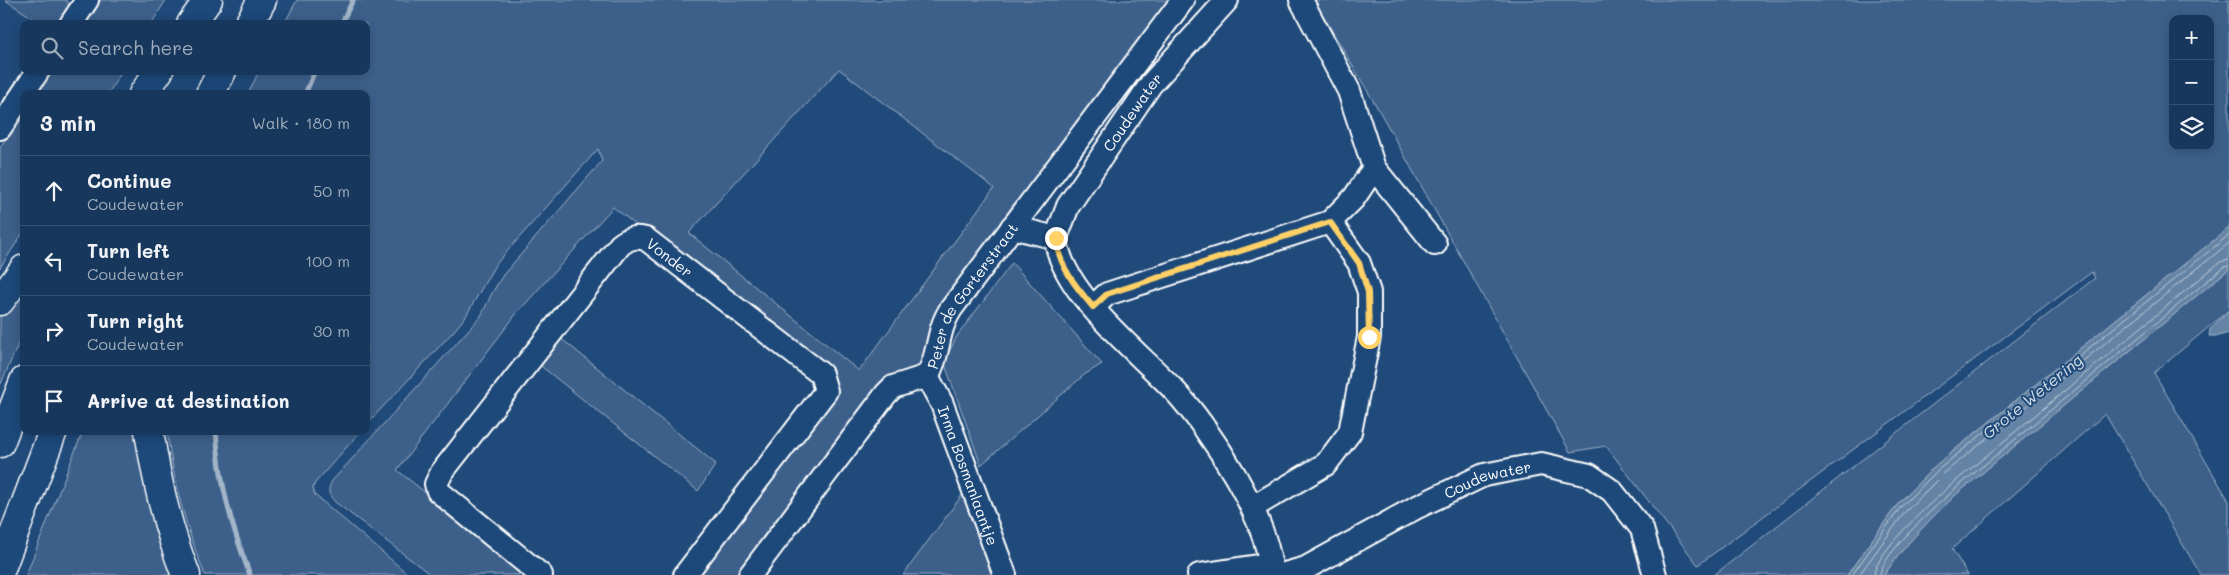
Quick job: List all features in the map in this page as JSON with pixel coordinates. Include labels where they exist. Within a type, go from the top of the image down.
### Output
[{"type":"highway","points":[[194,20],[209,0]]},
{"type":"highway","points":[[199,20],[209,0]]},
{"type":"highway","points":[[251,20],[262,0]]},
{"type":"highway","points":[[146,90],[156,75]]},
{"type":"highway","points":[[163,90],[171,75]]},
{"type":"highway","points":[[0,300],[20,274]]},
{"type":"highway","points":[[0,443],[20,391]]},
{"type":"highway","points":[[0,571],[51,435]]},
{"type":"highway","points":[[150,435],[156,477],[170,537],[186,575]]},
{"type":"street","points":[[74,20],[87,0]]},
{"type":"street","name":"Peter de Gorterstraat","points":[[750,575],[886,394],[893,387],[927,376],[932,366],[940,328],[945,318],[1183,0]]},
{"type":"street","name":"Coudewater","points":[[1056,238],[1068,206],[1152,84],[1227,0]]},
{"type":"street","points":[[1301,0],[1349,91],[1374,168],[1435,244]]},
{"type":"street","points":[[25,90],[35,75]]},
{"type":"street","points":[[0,128],[20,98]]},
{"type":"street","points":[[1093,307],[1107,294],[1330,222],[1354,198],[1374,168]]},
{"type":"street","points":[[1253,506],[1326,464],[1350,432],[1369,337],[1368,292],[1359,263],[1330,222]]},
{"type":"street","points":[[1012,227],[1056,238],[1056,248],[1072,283],[1124,341],[1174,390],[1212,440],[1253,506],[1274,571]]},
{"type":"street","name":"Vonder","points":[[541,575],[438,492],[436,484],[442,472],[620,245],[630,238],[638,237],[646,239],[821,374],[826,391],[686,575]]},
{"type":"street","name":"Irma Bosmanlaantje","points":[[927,376],[942,404],[1005,575]]},
{"type":"street","name":"Coudewater","points":[[1199,575],[1306,568],[1414,508],[1484,475],[1541,464],[1589,475],[1612,491],[1642,529],[1655,575]]},
{"type":"shaded area","points":[[5,0],[66,0],[74,14],[70,20],[36,20]]},
{"type":"shaded area","points":[[101,0],[166,0],[154,20],[88,20]]},
{"type":"shaded area","points":[[297,0],[1176,0],[920,371],[743,575],[694,575],[824,373],[613,207],[517,313],[397,470],[529,575],[431,575],[335,502],[329,490],[332,481],[481,316],[503,275],[602,161],[598,149],[495,265],[466,316],[453,332],[370,421],[370,90],[250,90],[257,75],[370,75],[370,20],[286,20]],"holes":[[[839,69],[994,188],[859,371],[689,233]]]},
{"type":"shaded area","points":[[1314,0],[2229,0],[2229,228],[1936,465],[1897,505],[1847,575],[1714,575],[2095,278],[2092,272],[1698,565],[1606,446],[1570,452],[1381,114]]},
{"type":"shaded area","points":[[49,75],[120,75],[110,90],[40,90]]},
{"type":"shaded area","points":[[20,119],[20,237],[0,268],[0,147]]},
{"type":"shaded area","points":[[1012,263],[1102,364],[1084,375],[981,465],[944,362],[957,336]]},
{"type":"shaded area","points":[[2229,269],[2229,310],[2154,373],[2229,501],[2229,575],[2201,575],[2105,414],[1952,549],[1968,575],[1884,575],[1918,532],[1958,493]]},
{"type":"shaded area","points":[[20,285],[20,340],[0,386],[0,309]]},
{"type":"shaded area","points":[[558,336],[716,464],[698,491],[537,363]]},
{"type":"shaded area","points":[[81,435],[144,435],[179,575],[26,575]]},
{"type":"shaded area","points":[[168,435],[357,435],[315,483],[313,488],[315,495],[409,575],[205,575],[181,504]]},
{"type":"shaded area","points":[[968,487],[1000,575],[903,575]]},
{"type":"water","name":"Grote Wetering","points":[[2229,228],[2229,269],[1958,493],[1918,532],[1884,575],[1847,575],[1897,505],[1936,465]]},
{"type":"water","points":[[2229,310],[2229,333],[2209,336],[2210,329]]},
{"type":"waterway","points":[[343,20],[353,0]]},
{"type":"waterway","points":[[307,90],[313,75]]},
{"type":"waterway","points":[[216,435],[220,469],[227,504],[250,575]]},
{"type":"route","points":[[1056,238],[1056,248],[1072,283],[1093,307],[1107,294],[1241,253],[1330,222],[1359,263],[1368,292],[1369,337]]}]
